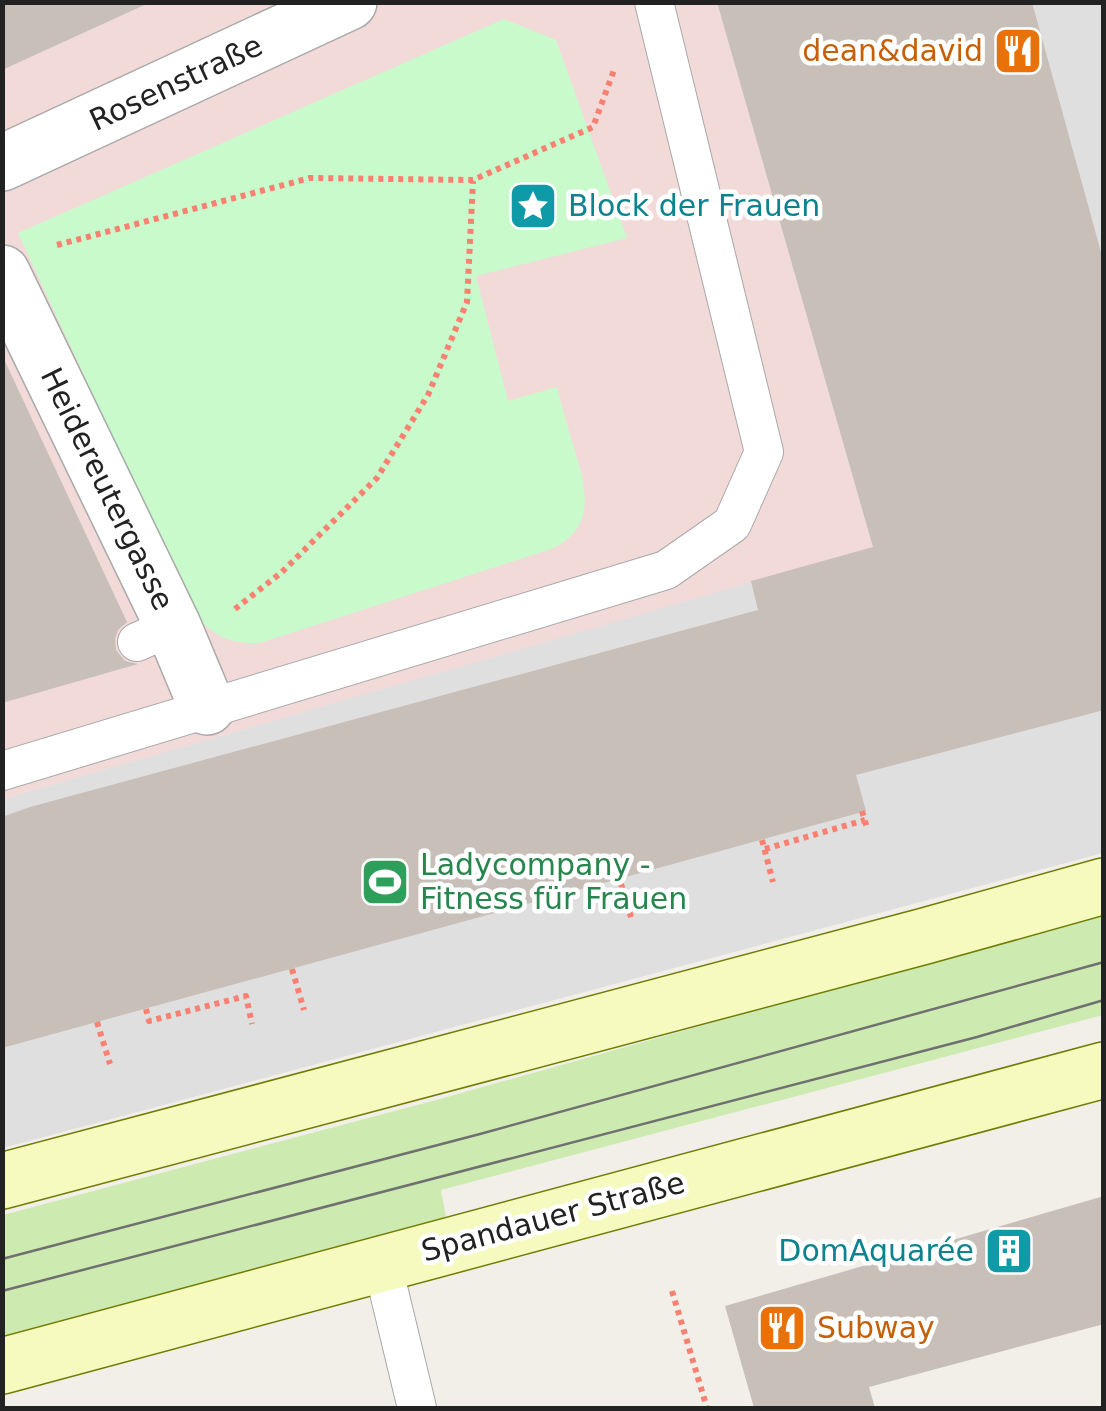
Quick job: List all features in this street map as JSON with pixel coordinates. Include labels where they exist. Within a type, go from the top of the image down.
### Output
[{"type":"street","name":"Rosenstraße","points":[[2,163],[349,2]]},
{"type":"street","name":"Heidereutergasse","points":[[22,261],[164,639],[207,707]]},
{"type":"street","points":[[2,1181],[1104,886]]},
{"type":"street","name":"Spandauer Straße","points":[[2,1366],[1104,1070]]},
{"type":"lane","points":[[2,771],[666,570],[732,524],[764,452],[654,2]]},
{"type":"lane","points":[[382,1263],[416,1408]]},
{"type":"path","points":[[22,261],[310,178],[473,180],[593,128],[619,53]]},
{"type":"path","points":[[164,639],[282,572],[377,478],[428,395],[467,302],[473,180]]},
{"type":"path","points":[[765,849],[865,820]]},
{"type":"path","points":[[762,840],[773,882]]},
{"type":"path","points":[[618,874],[632,920]]},
{"type":"path","points":[[292,968],[304,1010]]},
{"type":"path","points":[[146,1009],[149,1021],[246,996],[252,1024]]},
{"type":"path","points":[[97,1022],[110,1064]]},
{"type":"path","points":[[672,1291],[707,1408]]},
{"type":"shaded area","points":[[3,3],[717,3],[873,547],[3,799]]},
{"type":"shaded area","points":[[717,3],[1103,3],[1103,853],[3,1148],[3,799],[751,581]]},
{"type":"green space","points":[[504,19],[556,40],[627,238],[476,276],[508,401],[557,387],[582,477],[582,518],[566,540],[551,549],[260,643],[221,636],[192,609],[18,233]]},
{"type":"green space","points":[[1103,913],[1103,1015],[441,1190],[448,1228],[3,1346],[3,1215],[440,1099]]},
{"type":"building","points":[[2,2],[151,2],[2,70]]},
{"type":"building","points":[[717,2],[1032,2],[1104,263],[1104,710],[856,775],[866,811],[2,1048],[2,817],[758,610],[751,581],[873,547]]},
{"type":"building","points":[[2,355],[127,622],[118,630],[116,650],[125,661],[138,664],[2,703]]},
{"type":"building","name":"DomAquarée","points":[[1104,1196],[1104,1324],[869,1387],[875,1408],[754,1408],[725,1306]]},
{"type":"tram line","points":[[2,1259],[480,1134],[1104,962]]},
{"type":"tram line","points":[[2,1291],[977,1037],[1104,1000]]},
{"type":"place","name":"dean&david","points":[[1018,51]]},
{"type":"place","name":"Block der Frauen","points":[[533,206]]},
{"type":"place","name":"Ladycompany - Fitness für Frauen","points":[[385,882]]},
{"type":"place","name":"DomAquarée","points":[[1009,1251]]},
{"type":"place","name":"Subway","points":[[782,1328]]}]
